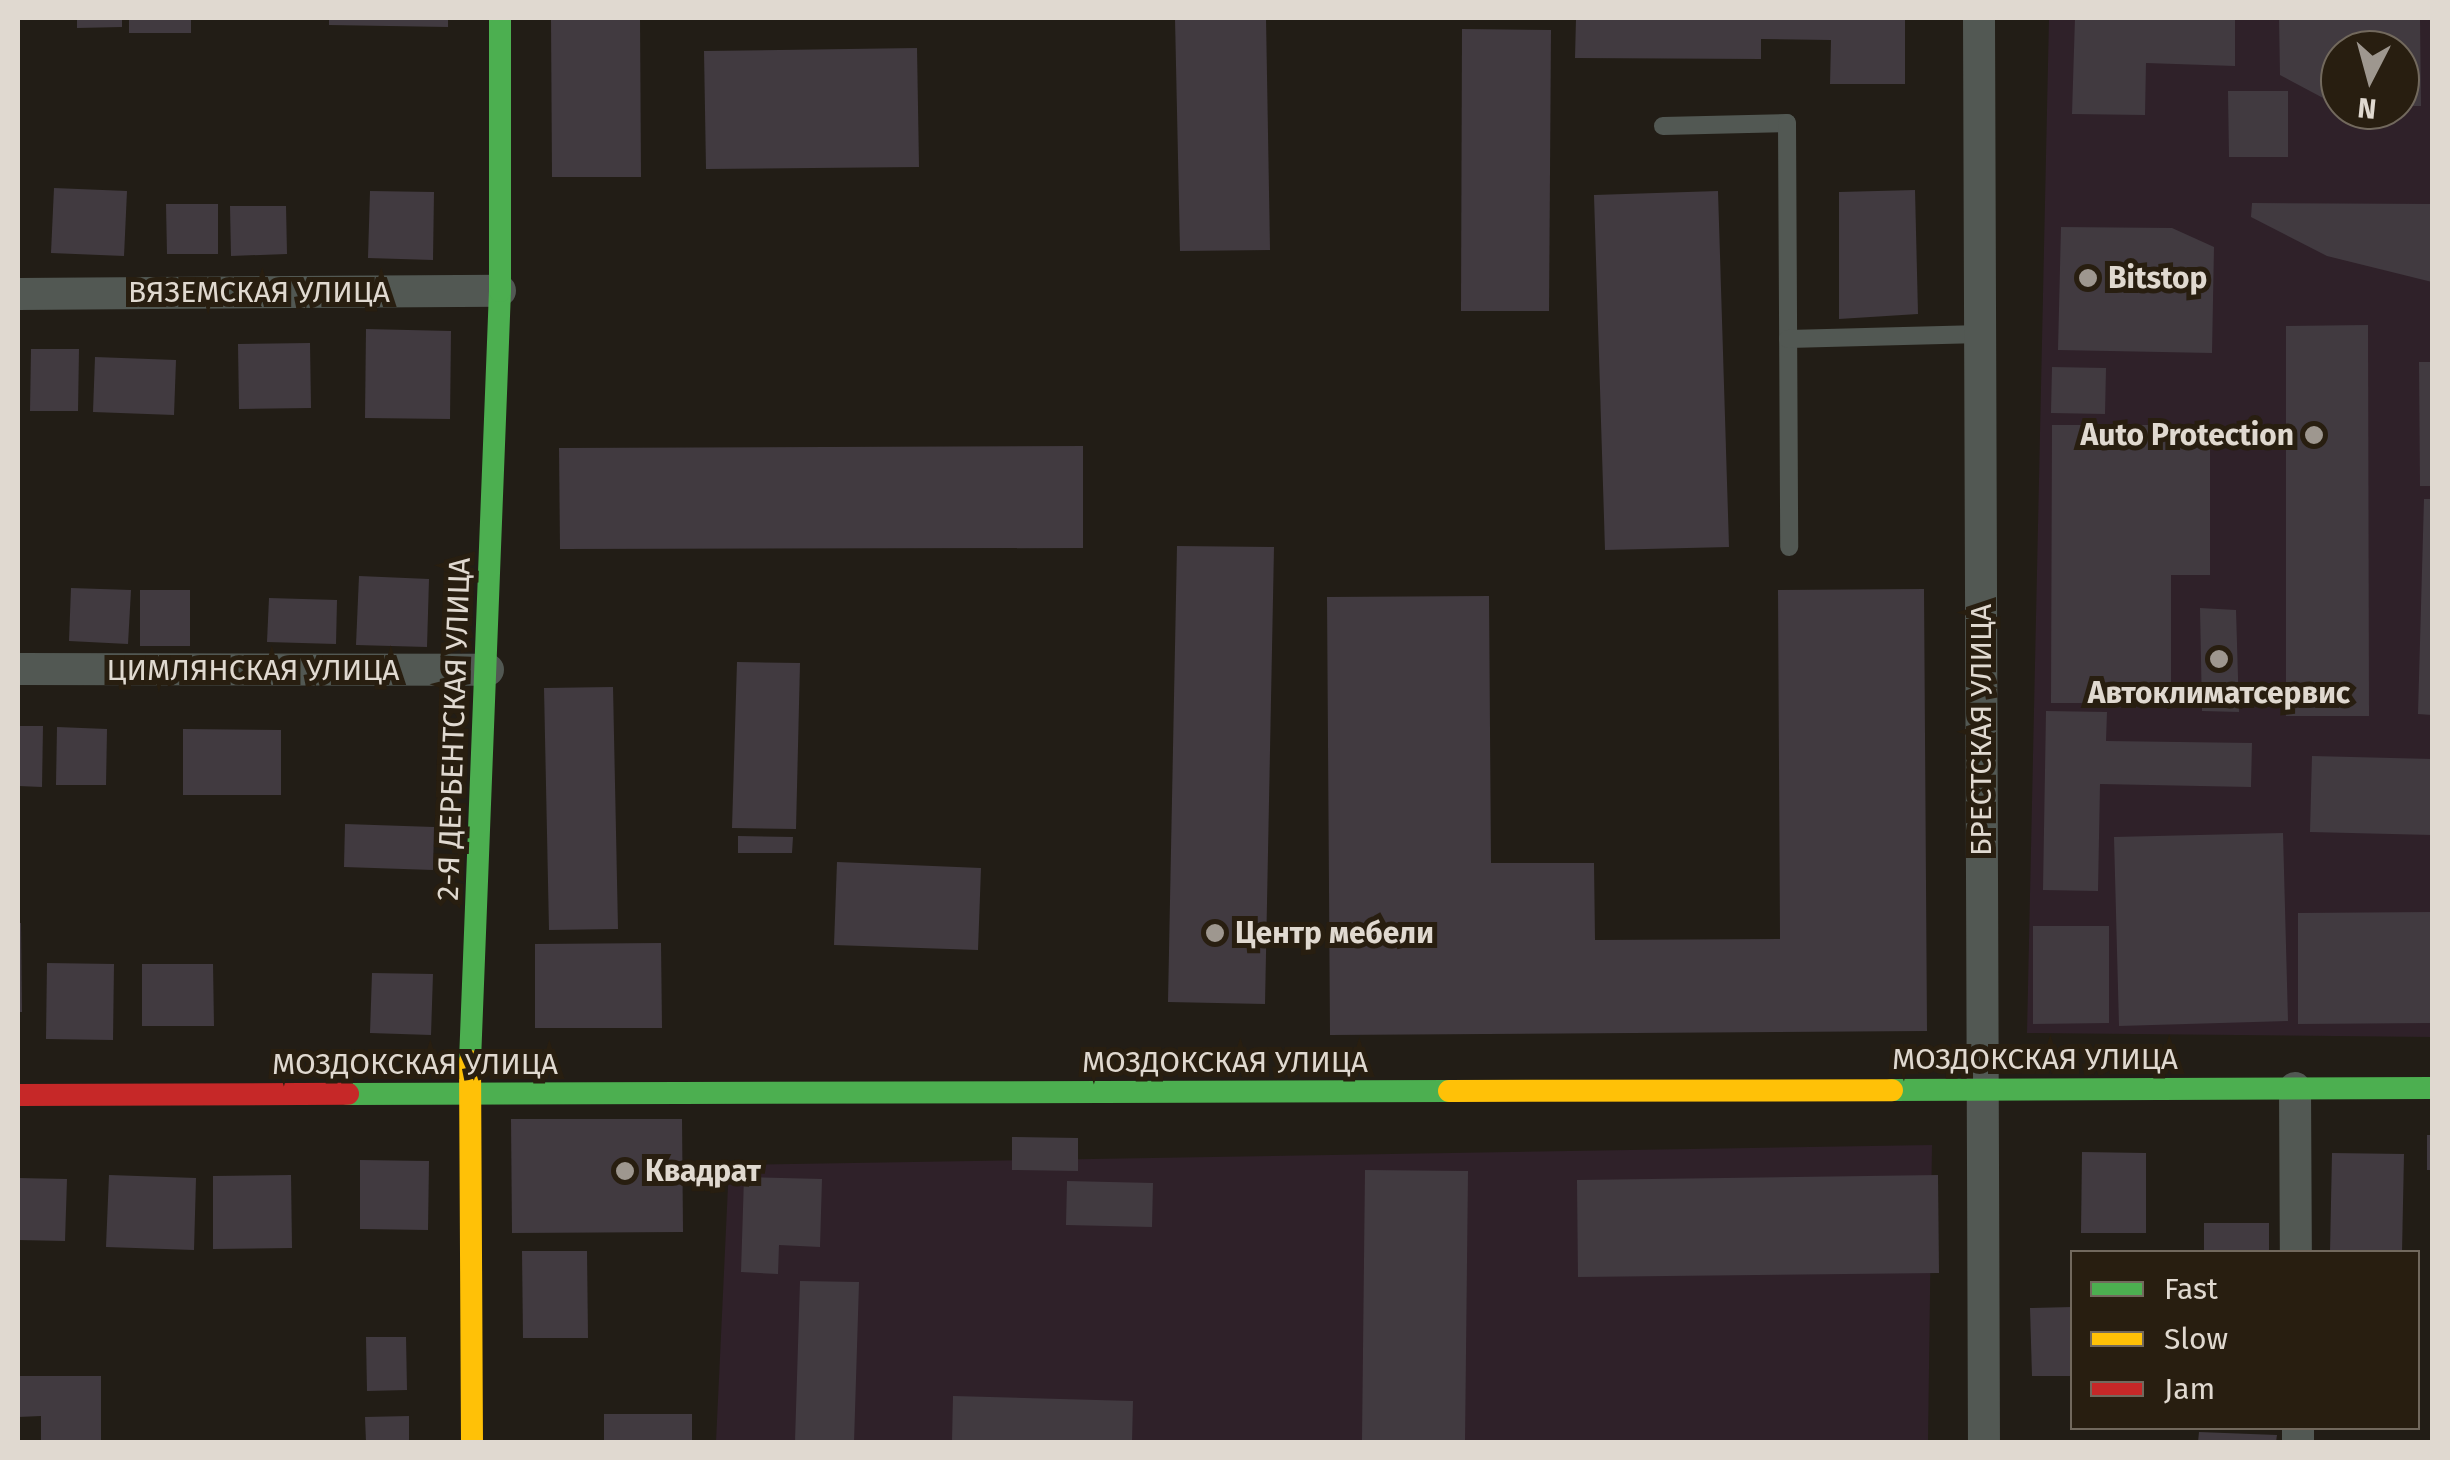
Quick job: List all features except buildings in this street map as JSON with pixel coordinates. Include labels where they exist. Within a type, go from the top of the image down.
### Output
[{"type":"main road","name":"2-Я ДЕРБЕНТСКАЯ УЛИЦА","points":[[472,1442],[469,1094],[500,290],[500,18]]},
{"type":"main road","name":"МОЗДОКСКАЯ УЛИЦА","points":[[18,1095],[2432,1088]]},
{"type":"street","name":"БРЕСТСКАЯ УЛИЦА","points":[[1979,18],[1984,1442]]},
{"type":"street","name":"ВЯЗЕМСКАЯ УЛИЦА","points":[[18,294],[500,290]]},
{"type":"street","name":"ЦИМЛЯНСКАЯ УЛИЦА","points":[[18,669],[488,670]]},
{"type":"street","points":[[2295,1088],[2296,1250]]},
{"type":"lane","points":[[1663,126],[1787,123],[1789,548]]},
{"type":"lane","points":[[1788,339],[1981,334]]},
{"type":"shaded area","points":[[2049,18],[2432,18],[2432,1037],[2027,1033]]},
{"type":"shaded area","points":[[1932,1145],[1928,1442],[716,1442],[729,1165]]},
{"type":"traffic: fast","points":[[470,1061],[500,291],[500,18]]},
{"type":"traffic: fast","points":[[1892,1090],[2432,1088]]},
{"type":"traffic: fast","points":[[348,1094],[1449,1091]]},
{"type":"traffic: slow","points":[[470,1061],[472,1442]]},
{"type":"traffic: slow","points":[[1449,1091],[1892,1090]]},
{"type":"traffic: jam","points":[[18,1095],[348,1094]]},
{"type":"place","name":"Bitstop","points":[[2088,278]]},
{"type":"place","name":"Auto Protection","points":[[2314,435]]},
{"type":"place","name":"Автоклиматсервис","points":[[2219,659]]},
{"type":"place","name":"Центр мебели","points":[[1215,933]]},
{"type":"place","name":"Квадрат","points":[[625,1171]]}]
